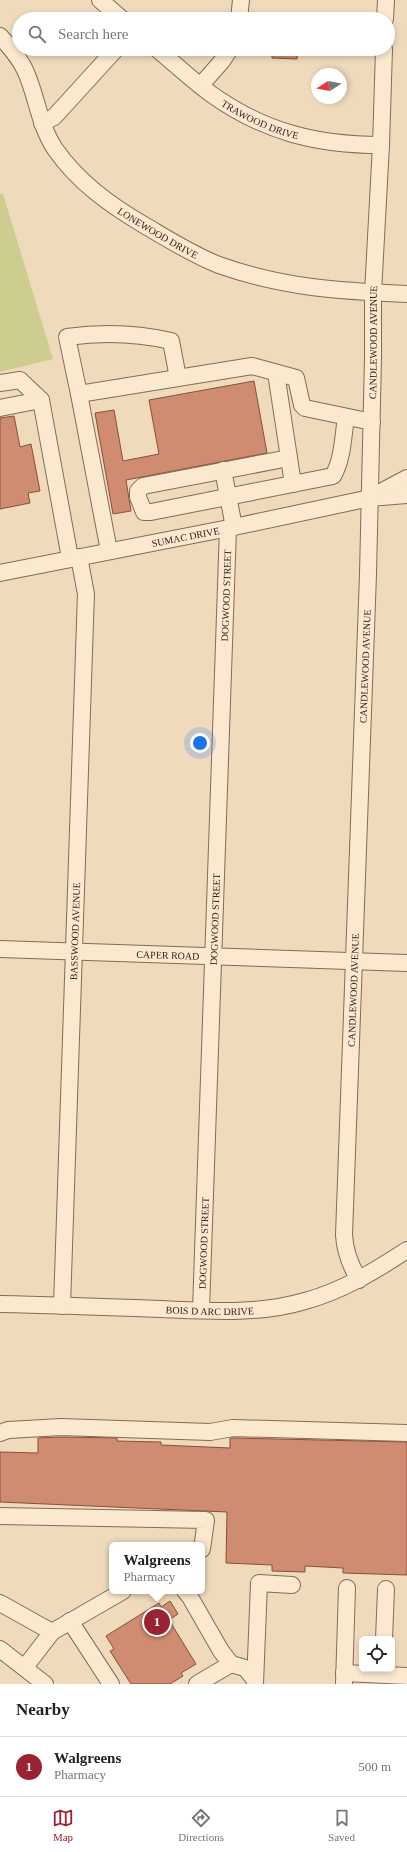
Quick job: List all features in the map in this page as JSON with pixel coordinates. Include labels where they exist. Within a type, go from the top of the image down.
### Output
[{"type":"street","points":[[100,0],[114,12]]},
{"type":"street","points":[[240,12],[241,0]]},
{"type":"street","points":[[385,12],[386,0]]},
{"type":"street","name":"LONEWOOD DRIVE","points":[[0,36],[12,49]]},
{"type":"street","name":"LONEWOOD DRIVE","points":[[17,56],[25,68],[42,123],[55,148],[73,171],[91,188],[118,209],[183,248],[218,264],[289,285],[323,290],[407,294]]},
{"type":"street","points":[[42,123],[54,117],[110,56]]},
{"type":"street","name":"TRAWOOD DRIVE","points":[[165,56],[201,86],[236,111],[263,125],[295,136],[352,145],[381,145]]},
{"type":"street","points":[[201,86],[225,56]]},
{"type":"street","name":"CANDLEWOOD AVENUE","points":[[358,1280],[351,1268],[346,1254],[344,1235],[370,498],[373,293],[381,145],[384,56]]},
{"type":"street","points":[[109,551],[67,337],[96,333],[121,333],[171,341],[178,378]]},
{"type":"street","points":[[79,394],[252,366],[296,378],[302,405],[305,408],[372,422]]},
{"type":"street","points":[[276,373],[293,484]]},
{"type":"street","points":[[0,384],[20,380],[41,400]]},
{"type":"street","points":[[0,408],[41,400]]},
{"type":"street","name":"BASSWOOD AVENUE","points":[[41,400],[75,558],[86,594],[62,1306]]},
{"type":"street","points":[[289,458],[143,486],[138,491],[138,497],[144,512],[333,476],[337,469],[340,456],[346,417]]},
{"type":"street","name":"DOGWOOD STREET","points":[[201,1310],[213,956],[231,528],[228,496],[223,470]]},
{"type":"street","name":"SUMAC DRIVE","points":[[370,498],[407,478]]},
{"type":"street","name":"SUMAC DRIVE","points":[[0,573],[231,528],[370,498],[407,495]]},
{"type":"street","name":"CAPER ROAD","points":[[0,949],[407,963]]},
{"type":"street","name":"BOIS D ARC DRIVE","points":[[0,1304],[201,1310],[248,1310],[278,1307],[305,1301],[358,1280],[407,1250]]},
{"type":"street","points":[[0,1433],[8,1430],[61,1427],[210,1432],[232,1428],[407,1432]]},
{"type":"street","points":[[0,1516],[206,1520],[203,1542]]},
{"type":"street","points":[[255,1682],[259,1583],[292,1585]]},
{"type":"street","points":[[347,1588],[344,1679],[382,1672],[407,1676]]},
{"type":"street","points":[[384,1636],[386,1589]]},
{"type":"street","points":[[26,1667],[52,1632],[118,1594]]},
{"type":"street","points":[[196,1598],[221,1651],[231,1664],[245,1668],[255,1682]]},
{"type":"street","points":[[0,1603],[52,1632]]},
{"type":"street","points":[[70,1621],[111,1684]]},
{"type":"street","points":[[0,1648],[26,1667],[45,1684]]},
{"type":"street","points":[[197,1684],[231,1664]]},
{"type":"green space","points":[[0,194],[3,194],[53,359],[0,372]]},
{"type":"building","points":[[272,56],[297,56],[297,59],[272,58]]},
{"type":"building","points":[[254,381],[267,453],[126,480],[131,511],[113,514],[95,413],[114,410],[123,461],[159,454],[149,400]]},
{"type":"building","points":[[14,416],[20,447],[31,444],[40,491],[28,493],[30,503],[0,509],[0,418]]},
{"type":"building","points":[[38,1438],[117,1438],[117,1441],[161,1442],[161,1445],[230,1448],[230,1438],[407,1442],[407,1575],[343,1573],[343,1568],[305,1566],[305,1572],[272,1571],[272,1565],[226,1563],[227,1512],[0,1502],[0,1452],[38,1453]]},
{"type":"building","points":[[170,1601],[178,1614],[169,1620],[196,1664],[181,1673],[183,1676],[170,1684],[131,1684],[110,1651],[114,1649],[106,1636],[159,1603],[161,1607]]},
{"type":"place","name":"Walgreens","points":[[157,1622]]}]
